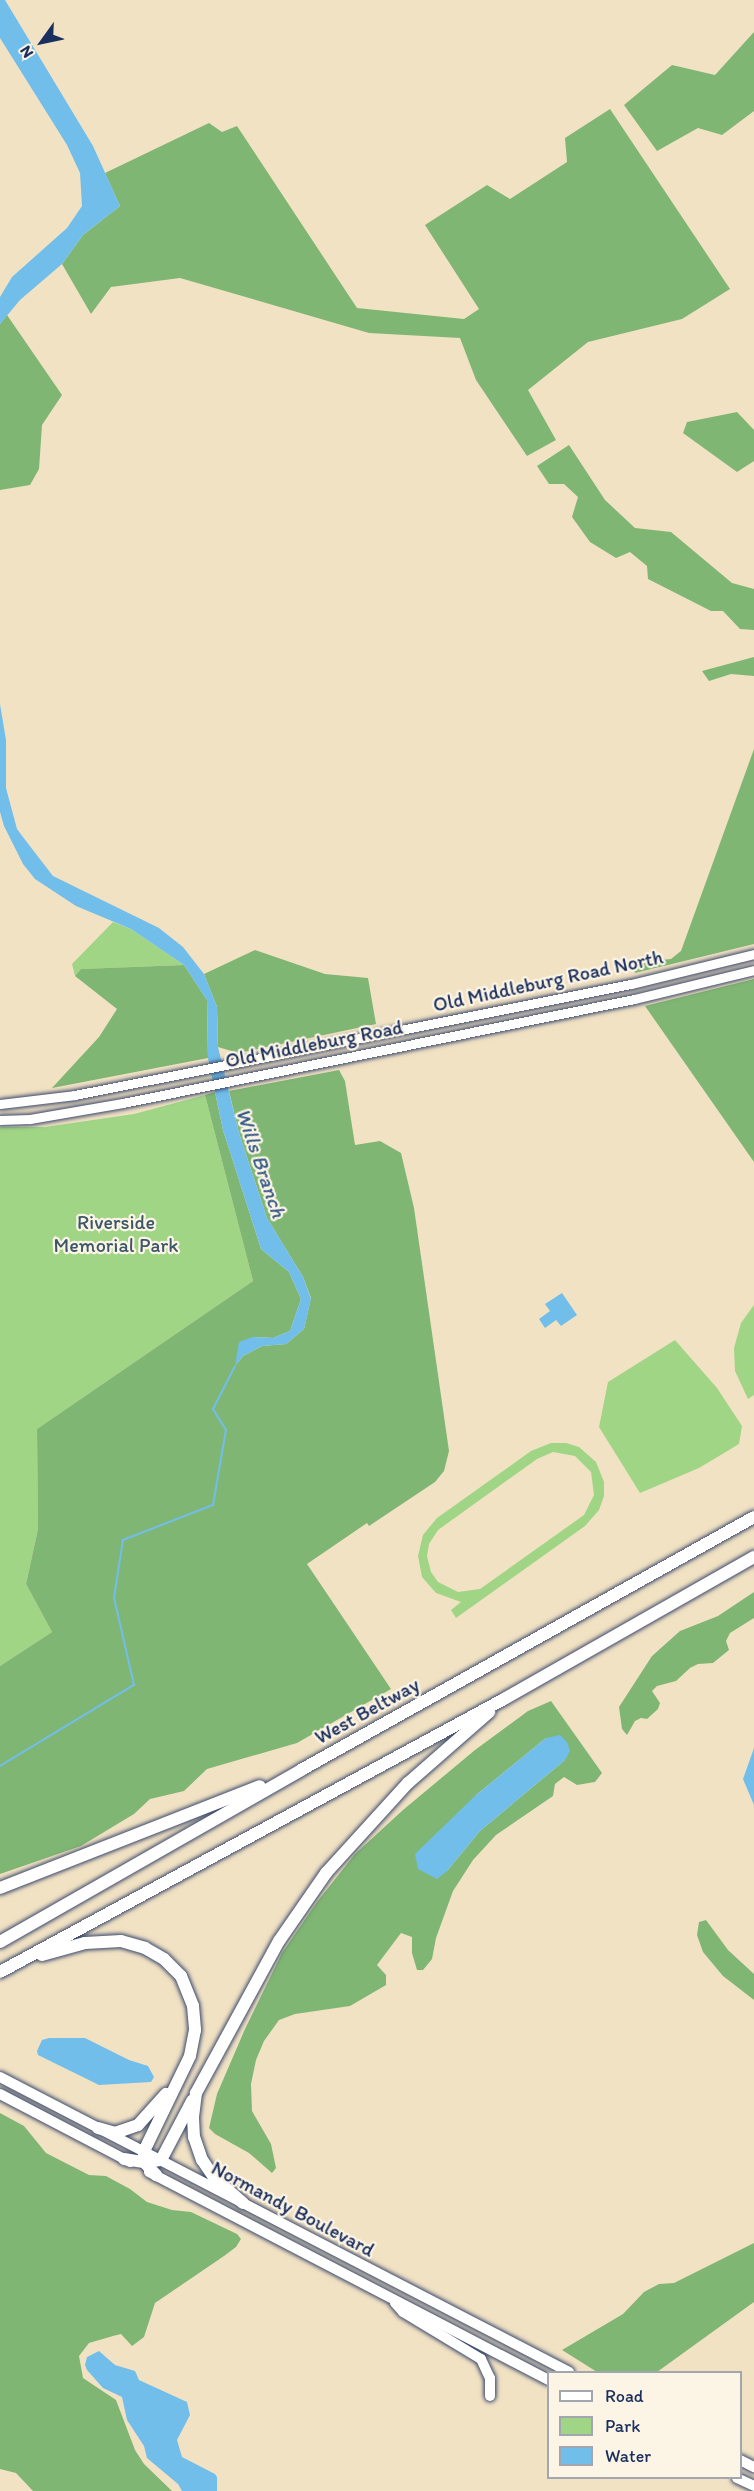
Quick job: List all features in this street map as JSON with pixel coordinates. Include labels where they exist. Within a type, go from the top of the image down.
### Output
[{"type":"highway","name":"West Beltway","points":[[0,1942],[301,1770],[754,1517]]},
{"type":"highway","points":[[0,1972],[504,1698],[754,1557]]},
{"type":"highway","points":[[124,2159],[144,2157],[161,2160],[279,1941],[327,1873],[380,1811],[408,1783],[504,1698]]},
{"type":"highway","points":[[0,1888],[301,1770]]},
{"type":"highway","points":[[18,1962],[103,1940],[133,1945],[165,1959],[185,1983],[195,2019],[193,2045],[144,2157]]},
{"type":"highway","points":[[98,2128],[115,2133],[138,2125],[148,2117],[176,2082]]},
{"type":"highway","points":[[196,2093],[193,2117],[194,2137],[202,2160],[215,2179],[243,2203]]},
{"type":"highway","points":[[144,2157],[156,2175]]},
{"type":"main road","name":"Old Middleburg Road North","points":[[243,1060],[631,984],[754,954]]},
{"type":"main road","name":"Old Middleburg Road North","points":[[634,999],[754,969]]},
{"type":"main road","name":"Old Middleburg Road","points":[[0,1120],[30,1119],[81,1111],[252,1074],[634,999]]},
{"type":"main road","name":"Old Middleburg Road","points":[[0,1104],[75,1095],[243,1060]]},
{"type":"main road","points":[[176,1074],[180,1090]]},
{"type":"main road","points":[[0,2077],[98,2128],[144,2157]]},
{"type":"main road","name":"Normandy Boulevard","points":[[0,2094],[547,2379]]},
{"type":"main road","name":"Normandy Boulevard","points":[[161,2160],[565,2371]]},
{"type":"main road","points":[[306,2253],[314,2240]]},
{"type":"main road","points":[[388,2296],[404,2312],[481,2359],[490,2378],[490,2396]]},
{"type":"main road","points":[[739,2479],[754,2487]]},
{"type":"green space","points":[[754,32],[754,111],[722,135],[698,128],[657,151],[624,105],[672,65],[715,75]]},
{"type":"green space","points":[[610,109],[730,289],[682,319],[588,342],[528,390],[556,440],[527,456],[476,380],[460,338],[369,333],[180,278],[111,287],[91,314],[62,264],[83,235],[120,206],[105,173],[209,123],[222,132],[237,126],[357,308],[464,319],[479,309],[425,225],[487,185],[510,199],[567,162],[565,138]]},
{"type":"green space","points":[[7,315],[62,395],[42,425],[39,469],[30,485],[0,490],[0,324]]},
{"type":"green space","points":[[737,412],[754,430],[754,461],[737,472],[683,433],[687,422]]},
{"type":"green space","points":[[569,445],[605,500],[635,528],[671,532],[732,583],[754,589],[754,630],[740,629],[723,611],[711,611],[648,579],[647,566],[630,552],[616,558],[590,542],[572,517],[578,497],[564,484],[549,484],[537,466]]},
{"type":"green space","points":[[754,657],[754,676],[731,674],[709,681],[702,671]]},
{"type":"green space","points":[[754,749],[754,944],[635,973],[631,963],[671,959],[681,951]]},
{"type":"green space","points":[[113,922],[131,929],[184,965],[81,969],[75,976],[72,964]]},
{"type":"green space","points":[[255,950],[325,974],[368,978],[376,1024],[238,1053],[218,1047],[217,1007],[204,974]]},
{"type":"green space","points":[[184,965],[207,1000],[208,1058],[52,1088],[99,1037],[117,1009],[75,976],[81,969]]},
{"type":"green space","points":[[754,979],[754,1162],[645,1006]]},
{"type":"green space","points":[[339,1070],[345,1081],[355,1145],[380,1141],[401,1153],[414,1208],[449,1451],[444,1471],[435,1482],[369,1526],[367,1523],[307,1564],[391,1689],[297,1743],[207,1769],[184,1791],[150,1799],[134,1814],[81,1846],[0,1874],[0,1666],[52,1632],[26,1584],[38,1529],[37,1429],[253,1281],[205,1095],[215,1092],[223,1130],[261,1249],[289,1272],[301,1299],[290,1331],[273,1338],[253,1337],[236,1365],[243,1356],[262,1346],[286,1344],[304,1329],[311,1298],[303,1277],[267,1218],[239,1133],[229,1091]]},
{"type":"green space","name":"Riverside Memorial Park","points":[[205,1095],[253,1281],[37,1429],[38,1529],[26,1584],[52,1632],[0,1666],[0,1127],[45,1127],[134,1114]]},
{"type":"green space","points":[[754,1305],[754,1395],[748,1399],[735,1371],[734,1348],[741,1323]]},
{"type":"green space","points":[[675,1340],[717,1388],[742,1426],[739,1444],[699,1468],[640,1493],[599,1427],[608,1382]]},
{"type":"green space","points":[[551,1443],[566,1443],[579,1447],[596,1462],[604,1482],[604,1496],[599,1510],[585,1526],[456,1618],[451,1610],[461,1602],[436,1593],[422,1577],[418,1556],[423,1535],[437,1518],[531,1451]],"holes":[[[553,1452],[575,1456],[591,1472],[594,1495],[584,1515],[480,1589],[458,1592],[438,1582],[431,1572],[427,1556],[429,1544],[438,1530],[537,1459]]]},
{"type":"green space","points":[[754,1592],[754,1618],[730,1633],[726,1641],[729,1650],[713,1663],[698,1664],[676,1681],[657,1686],[652,1691],[660,1703],[658,1709],[647,1719],[641,1718],[635,1721],[627,1735],[622,1729],[619,1707],[652,1656],[680,1631],[718,1616]]},
{"type":"green space","points":[[551,1701],[602,1773],[595,1782],[577,1785],[564,1777],[555,1784],[553,1796],[496,1835],[473,1860],[453,1891],[436,1938],[432,1959],[423,1970],[417,1970],[412,1953],[412,1937],[401,1933],[377,1965],[386,1975],[386,1985],[350,2006],[295,2014],[279,2020],[264,2041],[256,2060],[251,2084],[252,2111],[271,2144],[276,2168],[272,2173],[249,2153],[215,2134],[209,2128],[217,2094],[282,1953],[317,1902],[355,1854],[403,1810],[475,1750],[528,1711]],"holes":[[[546,1738],[565,1760],[480,1831],[447,1871],[476,1795]]]},
{"type":"green space","points":[[706,1920],[728,1950],[754,1974],[754,2000],[723,1976],[703,1952],[697,1935],[699,1922]]},
{"type":"green space","points":[[0,2113],[24,2126],[46,2153],[89,2175],[106,2176],[130,2189],[147,2202],[172,2210],[191,2212],[237,2234],[241,2239],[236,2247],[224,2256],[155,2303],[144,2337],[132,2346],[121,2334],[89,2343],[79,2356],[83,2378],[116,2400],[135,2450],[144,2464],[172,2491],[33,2491],[16,2473],[0,2469]]},
{"type":"green space","points":[[754,2243],[754,2302],[658,2371],[595,2371],[562,2350],[623,2314],[644,2292],[659,2284],[674,2283]]},
{"type":"water","points":[[0,0],[5,0],[93,146],[120,206],[83,235],[62,264],[20,300],[0,324],[0,297],[12,277],[67,228],[82,206],[80,173],[67,145],[0,38]]},
{"type":"water","name":"Wills Branch","points":[[0,704],[6,740],[6,788],[17,829],[53,876],[159,928],[183,947],[204,974],[217,1007],[218,1047],[239,1133],[267,1218],[303,1277],[311,1299],[304,1329],[286,1344],[262,1346],[243,1356],[235,1366],[239,1342],[253,1337],[273,1338],[290,1331],[301,1299],[289,1272],[261,1249],[223,1130],[208,1058],[207,1000],[184,965],[131,929],[76,906],[35,879],[23,864],[4,826],[0,812]]},
{"type":"water","points":[[562,1293],[577,1315],[561,1326],[556,1320],[545,1328],[539,1319],[550,1311],[545,1304]]},
{"type":"water","points":[[560,1735],[567,1742],[570,1751],[565,1760],[480,1831],[447,1871],[437,1879],[418,1869],[415,1854],[476,1795],[546,1738]]},
{"type":"water","points":[[754,1748],[754,1805],[743,1779]]},
{"type":"water","points":[[85,2038],[129,2060],[148,2066],[154,2077],[151,2082],[99,2085],[38,2055],[37,2051],[42,2040]]},
{"type":"water","points":[[99,2351],[115,2365],[135,2371],[139,2380],[187,2402],[190,2415],[177,2440],[182,2457],[215,2474],[217,2491],[182,2491],[178,2484],[147,2458],[144,2446],[127,2420],[122,2397],[103,2388],[87,2370],[85,2365],[87,2357]]},
{"type":"waterway","name":"Wills Branch","points":[[0,1766],[134,1685],[114,1598],[123,1540],[213,1505],[226,1430],[213,1409],[235,1366]]}]
